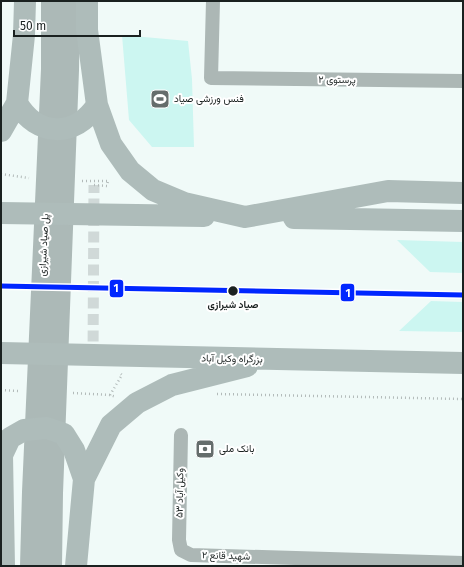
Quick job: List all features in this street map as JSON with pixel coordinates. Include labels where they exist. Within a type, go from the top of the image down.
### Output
[{"type":"highway","points":[[1,131],[17,103],[24,35],[25,1]]},
{"type":"highway","points":[[87,1],[87,30],[97,105],[111,144],[130,171],[153,190],[184,203],[245,217],[388,191],[463,193]]},
{"type":"highway","points":[[17,103],[31,120],[40,126],[51,129],[67,128],[82,122],[91,114],[97,105]]},
{"type":"highway","points":[[1,213],[463,221]]},
{"type":"highway","name":"بزرگراه وکیل آباد","points":[[1,353],[463,363]]},
{"type":"highway","points":[[76,566],[84,479],[111,425],[136,403],[172,385],[275,360]]},
{"type":"highway","points":[[4,566],[2,453],[10,438],[24,430],[47,428],[64,434],[74,450],[84,479]]},
{"type":"main road","points":[[52,1],[60,69]]},
{"type":"main road","points":[[60,69],[69,1]]},
{"type":"main road","name":"پل صیاد شیرازی","points":[[42,493],[60,69]]},
{"type":"main road","points":[[31,566],[42,493]]},
{"type":"main road","points":[[42,493],[51,566]]},
{"type":"street","name":"پرستوی ۲","points":[[213,1],[211,78],[463,81]]},
{"type":"street","name":"وکیل آباد ۵۳","points":[[181,435],[179,540],[181,550]]},
{"type":"street","name":"شهید قانع ۲","points":[[181,550],[191,555],[463,563]]},
{"type":"path","points":[[94,185],[107,186]]},
{"type":"path","points":[[110,395],[122,375]]},
{"type":"path","points":[[1,390],[24,391]]},
{"type":"path","points":[[71,393],[110,395],[136,403]]},
{"type":"path","points":[[212,394],[463,399]]},
{"type":"shaded area","name":"فنس ورزشی صیاد","points":[[122,35],[188,41],[192,79],[194,147],[152,147],[129,120]]},
{"type":"shaded area","points":[[397,240],[463,242],[463,273],[430,272]]},
{"type":"shaded area","points":[[431,301],[463,302],[463,332],[399,331]]},
{"type":"tunnel","points":[[93,358],[94,185]]},
{"type":"transit line","name":"1","points":[[1,286],[463,295]]},
{"type":"place","name":"فنس ورزشی صیاد","points":[[160,99]]},
{"type":"place","name":"صیاد شیرازی","points":[[233,291]]},
{"type":"place","name":"بانک ملی","points":[[205,449]]}]
